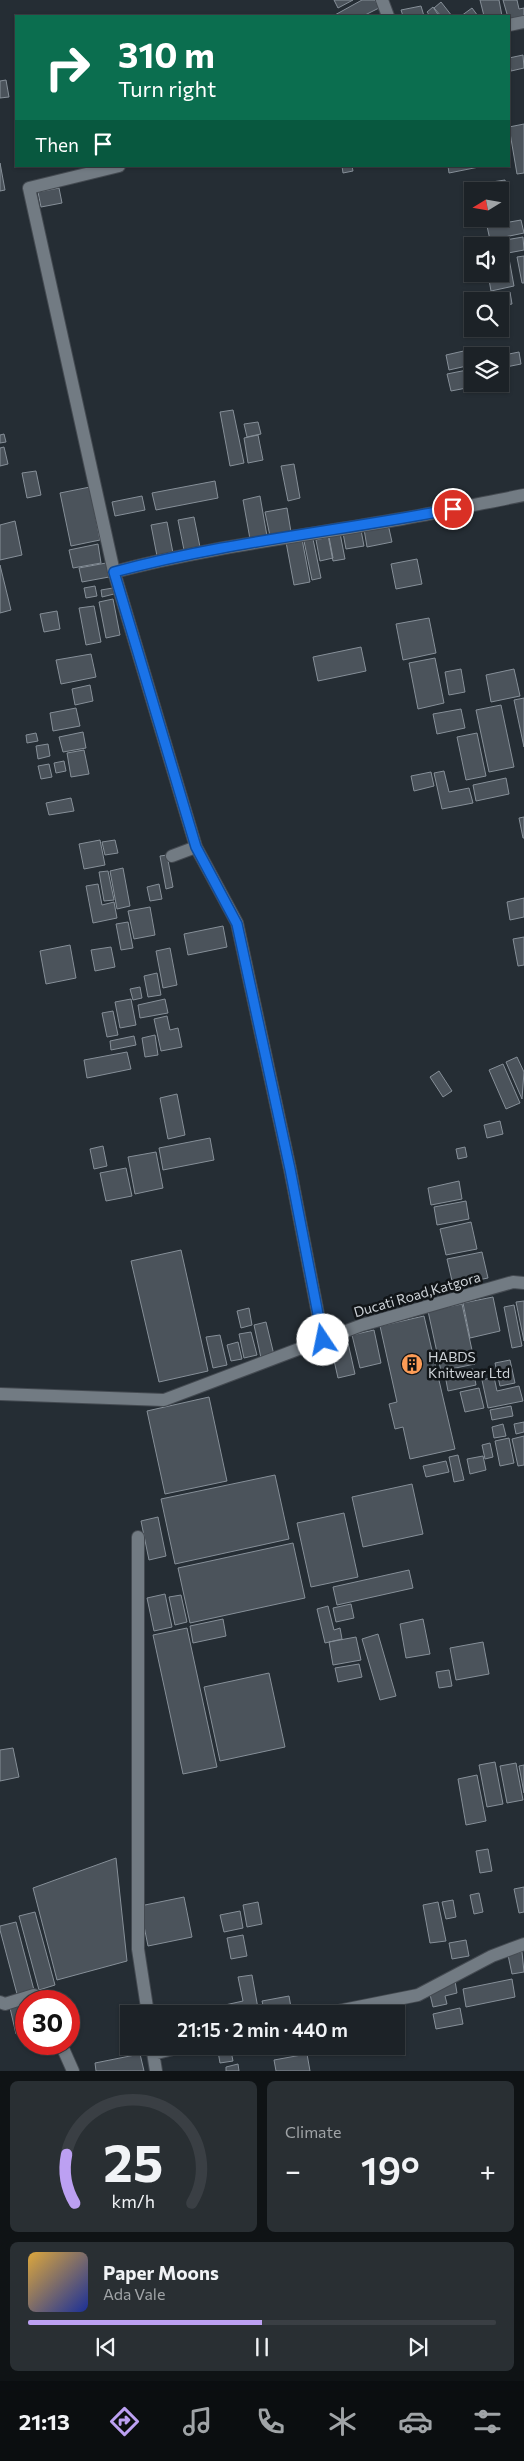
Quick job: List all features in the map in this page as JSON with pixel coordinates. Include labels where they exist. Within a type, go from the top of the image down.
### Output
[{"type":"street","points":[[382,0],[388,15]]},
{"type":"street","points":[[510,25],[524,22]]},
{"type":"street","points":[[116,167],[29,188],[114,572],[196,847],[237,924],[290,1169],[323,1340]]},
{"type":"street","points":[[114,572],[155,561],[264,540],[400,519],[524,495]]},
{"type":"street","points":[[172,856],[196,847]]},
{"type":"street","name":"Ducati Road,Katgora","points":[[0,1394],[164,1400],[362,1325],[513,1282],[524,1283]]},
{"type":"street","points":[[138,1537],[138,1949],[147,2005]]},
{"type":"street","points":[[368,2005],[418,1995],[492,1956],[524,1944]]},
{"type":"street","points":[[0,2002],[5,2004],[15,2001]]},
{"type":"street","points":[[66,2055],[73,2071]]},
{"type":"street","points":[[154,2055],[156,2071]]},
{"type":"building","points":[[334,0],[353,0],[338,8]]},
{"type":"building","points":[[362,0],[375,0],[379,8],[365,15],[335,15]]},
{"type":"building","points":[[480,0],[499,0],[502,15],[484,15]]},
{"type":"building","points":[[503,0],[517,0],[519,9],[524,8],[524,19],[510,21],[510,15],[507,15]]},
{"type":"building","points":[[441,2],[451,15],[440,15],[434,8]]},
{"type":"building","points":[[421,6],[424,15],[403,15],[401,10]]},
{"type":"building","points":[[433,7],[438,15],[429,15],[427,12]]},
{"type":"building","points":[[472,8],[477,15],[462,15]]},
{"type":"building","points":[[523,55],[524,68],[511,71],[510,58]]},
{"type":"building","points":[[6,80],[9,97],[0,98],[0,81]]},
{"type":"building","points":[[524,124],[524,173],[517,174],[510,127]]},
{"type":"building","points":[[0,163],[5,190],[0,191]]},
{"type":"building","points":[[342,167],[352,167],[353,171],[343,173]]},
{"type":"building","points":[[448,167],[479,167],[449,173]]},
{"type":"building","points":[[59,188],[62,203],[41,207],[38,192]]},
{"type":"building","points":[[521,220],[524,233],[505,237],[489,237],[487,228],[509,228],[509,222]]},
{"type":"building","points":[[523,237],[524,250],[509,253],[509,239]]},
{"type":"building","points":[[524,256],[524,283],[522,283],[517,257]]},
{"type":"building","points":[[509,258],[514,286],[491,291],[489,282],[509,282]]},
{"type":"building","points":[[509,292],[512,304],[509,304]]},
{"type":"building","points":[[464,351],[464,367],[449,370],[446,355]]},
{"type":"building","points":[[519,352],[521,364],[509,366],[509,354]]},
{"type":"building","points":[[464,371],[464,388],[451,391],[447,374]]},
{"type":"building","points":[[233,410],[244,463],[230,466],[220,412]]},
{"type":"building","points":[[258,422],[261,434],[247,437],[244,424]]},
{"type":"building","points":[[4,434],[6,442],[0,443],[0,435]]},
{"type":"building","points":[[258,435],[263,460],[248,463],[244,438]]},
{"type":"building","points":[[4,447],[8,464],[0,466],[0,448]]},
{"type":"building","points":[[294,464],[300,498],[288,501],[281,466]]},
{"type":"building","points":[[36,471],[41,495],[27,498],[22,473]]},
{"type":"building","points":[[215,481],[218,498],[156,510],[152,493]]},
{"type":"building","points":[[90,487],[100,540],[71,546],[60,493]]},
{"type":"building","points":[[142,496],[145,510],[115,516],[112,502]]},
{"type":"building","points":[[260,496],[267,536],[250,539],[243,500]]},
{"type":"building","points":[[287,508],[291,532],[270,536],[265,512]]},
{"type":"building","points":[[194,517],[200,547],[184,550],[178,520]]},
{"type":"building","points":[[15,521],[22,555],[0,560],[0,525]]},
{"type":"building","points":[[167,522],[173,553],[157,556],[151,525]]},
{"type":"building","points":[[388,524],[392,542],[367,547],[364,529]]},
{"type":"building","points":[[361,530],[364,546],[346,549],[343,533]]},
{"type":"building","points":[[340,533],[345,559],[333,561],[328,535]]},
{"type":"building","points":[[329,537],[333,558],[320,561],[316,540]]},
{"type":"building","points":[[302,539],[310,582],[294,585],[286,542]]},
{"type":"building","points":[[313,539],[321,578],[312,580],[304,541]]},
{"type":"building","points":[[98,544],[101,563],[73,568],[69,550]]},
{"type":"building","points":[[417,559],[422,584],[396,589],[391,564]]},
{"type":"building","points":[[106,563],[109,577],[82,582],[79,568]]},
{"type":"building","points":[[0,565],[11,610],[0,613]]},
{"type":"building","points":[[95,586],[97,596],[86,598],[84,588]]},
{"type":"building","points":[[113,588],[114,594],[102,597],[101,590]]},
{"type":"building","points":[[113,599],[120,635],[106,638],[99,602]]},
{"type":"building","points":[[94,606],[101,642],[86,645],[79,608]]},
{"type":"building","points":[[57,611],[60,629],[44,632],[40,614]]},
{"type":"building","points":[[429,618],[436,653],[403,660],[396,624]]},
{"type":"building","points":[[361,647],[366,671],[318,681],[313,657]]},
{"type":"building","points":[[91,654],[96,677],[61,684],[56,660]]},
{"type":"building","points":[[435,658],[444,703],[418,709],[409,663]]},
{"type":"building","points":[[461,669],[465,692],[449,695],[445,672]]},
{"type":"building","points":[[514,669],[520,696],[491,702],[486,675]]},
{"type":"building","points":[[90,685],[93,701],[75,705],[72,689]]},
{"type":"building","points":[[524,698],[524,747],[514,700]]},
{"type":"building","points":[[501,705],[514,767],[489,772],[476,710]]},
{"type":"building","points":[[76,708],[80,726],[53,731],[50,713]]},
{"type":"building","points":[[461,709],[465,728],[437,734],[433,714]]},
{"type":"building","points":[[83,732],[86,748],[63,752],[59,737]]},
{"type":"building","points":[[36,733],[38,741],[27,743],[26,735]]},
{"type":"building","points":[[477,733],[486,776],[466,780],[457,737]]},
{"type":"building","points":[[48,744],[50,756],[38,759],[36,746]]},
{"type":"building","points":[[84,750],[89,774],[71,777],[67,753]]},
{"type":"building","points":[[64,761],[66,771],[56,773],[54,763]]},
{"type":"building","points":[[49,764],[52,777],[41,779],[38,766]]},
{"type":"building","points":[[444,771],[449,792],[469,788],[473,803],[442,809],[434,773]]},
{"type":"building","points":[[431,772],[434,786],[414,791],[411,776]]},
{"type":"building","points":[[506,778],[509,794],[476,801],[473,785]]},
{"type":"building","points":[[71,798],[74,811],[49,815],[46,803]]},
{"type":"building","points":[[524,817],[524,838],[523,838],[519,818]]},
{"type":"building","points":[[100,840],[105,865],[84,869],[79,844]]},
{"type":"building","points":[[115,840],[118,853],[105,855],[102,842]]},
{"type":"building","points":[[167,855],[173,887],[166,889],[160,856]]},
{"type":"building","points":[[123,868],[130,906],[117,909],[110,871]]},
{"type":"building","points":[[108,871],[114,900],[104,901],[99,872]]},
{"type":"building","points":[[98,884],[102,905],[114,902],[117,918],[93,923],[86,886]]},
{"type":"building","points":[[159,884],[162,899],[150,901],[147,887]]},
{"type":"building","points":[[524,898],[524,917],[510,920],[507,902]]},
{"type":"building","points":[[150,907],[155,935],[134,939],[128,911]]},
{"type":"building","points":[[128,922],[133,948],[121,950],[116,924]]},
{"type":"building","points":[[223,926],[227,947],[188,955],[184,934]]},
{"type":"building","points":[[524,937],[524,965],[518,966],[513,939]]},
{"type":"building","points":[[70,945],[76,978],[46,984],[40,951]]},
{"type":"building","points":[[111,947],[115,967],[95,971],[91,950]]},
{"type":"building","points":[[170,948],[177,985],[163,988],[156,951]]},
{"type":"building","points":[[157,973],[161,995],[148,997],[144,976]]},
{"type":"building","points":[[140,987],[142,998],[133,1000],[130,989]]},
{"type":"building","points":[[131,999],[136,1025],[120,1028],[115,1002]]},
{"type":"building","points":[[165,999],[168,1013],[140,1018],[138,1005]]},
{"type":"building","points":[[113,1011],[118,1035],[107,1037],[102,1013]]},
{"type":"building","points":[[167,1016],[170,1030],[178,1028],[182,1047],[161,1051],[154,1019]]},
{"type":"building","points":[[155,1035],[158,1055],[145,1057],[142,1038]]},
{"type":"building","points":[[134,1036],[136,1045],[111,1050],[110,1041]]},
{"type":"building","points":[[127,1052],[131,1069],[87,1078],[84,1060]]},
{"type":"building","points":[[517,1057],[524,1072],[522,1099],[506,1062]]},
{"type":"building","points":[[503,1064],[520,1103],[506,1109],[489,1070]]},
{"type":"building","points":[[439,1071],[452,1091],[443,1097],[430,1077]]},
{"type":"building","points":[[177,1094],[185,1135],[168,1139],[160,1098]]},
{"type":"building","points":[[500,1121],[503,1134],[487,1138],[484,1125]]},
{"type":"building","points":[[210,1138],[214,1160],[163,1170],[159,1148]]},
{"type":"building","points":[[103,1146],[107,1166],[94,1169],[90,1149]]},
{"type":"building","points":[[465,1147],[467,1157],[458,1159],[456,1149]]},
{"type":"building","points":[[156,1152],[163,1188],[135,1194],[128,1157]]},
{"type":"building","points":[[126,1168],[132,1196],[106,1201],[100,1173]]},
{"type":"building","points":[[459,1181],[462,1199],[431,1205],[428,1188]]},
{"type":"building","points":[[466,1201],[469,1219],[437,1225],[434,1207]]},
{"type":"building","points":[[471,1222],[477,1249],[446,1255],[440,1229]]},
{"type":"building","points":[[181,1250],[208,1371],[159,1382],[131,1261]]},
{"type":"building","points":[[482,1252],[488,1278],[453,1285],[447,1259]]},
{"type":"building","points":[[493,1297],[500,1331],[470,1338],[463,1303]]},
{"type":"building","points":[[524,1301],[524,1341],[516,1302]]},
{"type":"building","points":[[462,1304],[475,1364],[441,1371],[428,1311]]},
{"type":"building","points":[[514,1305],[522,1346],[512,1348],[504,1307]]},
{"type":"building","points":[[249,1308],[252,1325],[241,1328],[237,1311]]},
{"type":"building","name":"HABDS Knitwear Ltd","points":[[424,1316],[455,1449],[410,1459],[403,1427],[395,1429],[389,1404],[397,1402],[380,1326]]},
{"type":"building","points":[[266,1322],[274,1355],[261,1358],[254,1325]]},
{"type":"building","points":[[374,1330],[381,1363],[360,1368],[352,1335]]},
{"type":"building","points":[[251,1332],[257,1355],[244,1358],[239,1334]]},
{"type":"building","points":[[220,1335],[227,1365],[213,1368],[206,1337]]},
{"type":"building","points":[[238,1342],[242,1359],[231,1361],[227,1345]]},
{"type":"building","points":[[348,1343],[355,1374],[338,1378],[331,1347]]},
{"type":"building","points":[[510,1360],[515,1383],[500,1386],[495,1363]]},
{"type":"building","points":[[473,1369],[476,1385],[448,1391],[445,1375]]},
{"type":"building","points":[[494,1377],[497,1391],[519,1386],[523,1401],[488,1408],[482,1380]]},
{"type":"building","points":[[479,1388],[484,1408],[465,1412],[460,1392]]},
{"type":"building","points":[[209,1397],[227,1481],[165,1494],[147,1411]]},
{"type":"building","points":[[511,1406],[513,1416],[492,1420],[490,1410]]},
{"type":"building","points":[[524,1422],[524,1432],[516,1434],[514,1424]]},
{"type":"building","points":[[503,1424],[506,1436],[494,1438],[492,1427]]},
{"type":"building","points":[[524,1436],[524,1465],[518,1466],[512,1439]]},
{"type":"building","points":[[509,1438],[514,1463],[500,1466],[495,1441]]},
{"type":"building","points":[[490,1443],[493,1457],[485,1459],[482,1445]]},
{"type":"building","points":[[458,1455],[464,1480],[454,1482],[449,1457]]},
{"type":"building","points":[[483,1456],[486,1470],[470,1474],[467,1459]]},
{"type":"building","points":[[446,1461],[449,1472],[426,1477],[423,1466]]},
{"type":"building","points":[[275,1475],[289,1539],[175,1564],[161,1499]]},
{"type":"building","points":[[412,1484],[423,1534],[363,1547],[352,1497]]},
{"type":"building","points":[[344,1513],[358,1577],[311,1587],[297,1523]]},
{"type":"building","points":[[158,1517],[166,1556],[149,1560],[141,1521]]},
{"type":"building","points":[[293,1543],[305,1598],[190,1623],[178,1568]]},
{"type":"building","points":[[409,1570],[413,1588],[337,1605],[333,1587]]},
{"type":"building","points":[[165,1594],[172,1627],[154,1631],[147,1598]]},
{"type":"building","points":[[181,1595],[187,1622],[175,1625],[169,1597]]},
{"type":"building","points":[[351,1604],[354,1618],[336,1622],[333,1608]]},
{"type":"building","points":[[328,1606],[334,1630],[340,1628],[342,1639],[325,1643],[317,1609]]},
{"type":"building","points":[[223,1619],[226,1636],[193,1643],[190,1626]]},
{"type":"building","points":[[423,1619],[430,1654],[406,1658],[400,1624]]},
{"type":"building","points":[[187,1628],[217,1767],[183,1774],[153,1635]]},
{"type":"building","points":[[378,1634],[396,1696],[380,1700],[362,1639]]},
{"type":"building","points":[[356,1637],[361,1660],[333,1665],[329,1642]]},
{"type":"building","points":[[483,1642],[489,1674],[456,1680],[450,1648]]},
{"type":"building","points":[[359,1664],[362,1677],[338,1682],[335,1668]]},
{"type":"building","points":[[449,1670],[452,1686],[439,1688],[436,1672]]},
{"type":"building","points":[[269,1673],[285,1747],[220,1761],[204,1687]]},
{"type":"building","points":[[13,1748],[19,1777],[0,1781],[0,1750]]},
{"type":"building","points":[[495,1762],[503,1804],[487,1807],[479,1765]]},
{"type":"building","points":[[516,1763],[523,1800],[507,1803],[500,1766]]},
{"type":"building","points":[[524,1765],[524,1793],[519,1766]]},
{"type":"building","points":[[477,1775],[486,1821],[466,1825],[458,1779]]},
{"type":"building","points":[[488,1849],[492,1871],[480,1873],[476,1851]]},
{"type":"building","points":[[116,1858],[127,1961],[57,1980],[33,1888]]},
{"type":"building","points":[[524,1887],[524,1912],[519,1913],[514,1889]]},
{"type":"building","points":[[479,1893],[483,1912],[474,1914],[470,1895]]},
{"type":"building","points":[[184,1897],[192,1937],[148,1946],[140,1906]]},
{"type":"building","points":[[453,1900],[456,1917],[446,1919],[442,1902]]},
{"type":"building","points":[[258,1902],[262,1924],[247,1927],[243,1905]]},
{"type":"building","points":[[438,1902],[446,1941],[430,1943],[423,1905]]},
{"type":"building","points":[[240,1911],[243,1928],[224,1932],[220,1915]]},
{"type":"building","points":[[35,1912],[55,1985],[39,1990],[19,1916]]},
{"type":"building","points":[[16,1922],[34,1990],[16,1990],[0,1926]]},
{"type":"building","points":[[243,1935],[247,1956],[231,1959],[227,1938]]},
{"type":"building","points":[[466,1940],[469,1956],[452,1959],[449,1943]]},
{"type":"building","points":[[522,1952],[524,1972],[512,1974],[508,1955]]},
{"type":"building","points":[[252,1975],[257,2005],[225,2005],[243,2001],[238,1977]]},
{"type":"building","points":[[512,1979],[515,1997],[466,2007],[463,1989]]},
{"type":"building","points":[[455,1981],[457,1993],[445,1996],[447,2004],[433,2007],[428,1986]]},
{"type":"building","points":[[289,1996],[291,2005],[263,2005],[262,2001]]},
{"type":"building","points":[[15,2007],[15,2030],[10,2008]]},
{"type":"building","points":[[460,2008],[463,2024],[436,2029],[433,2014]]},
{"type":"building","points":[[140,2055],[144,2071],[96,2071],[95,2063]]},
{"type":"building","points":[[219,2055],[232,2055],[233,2061],[220,2063]]},
{"type":"building","points":[[307,2055],[310,2071],[276,2071],[274,2060]]},
{"type":"building","points":[[238,2064],[239,2071],[226,2071],[226,2067]]},
{"type":"place","name":"HABDS Knitwear Ltd","points":[[412,1364]]},
{"type":"route","points":[[323,1340],[290,1169],[237,924],[196,847],[114,572],[155,561],[264,540],[453,509]]}]
